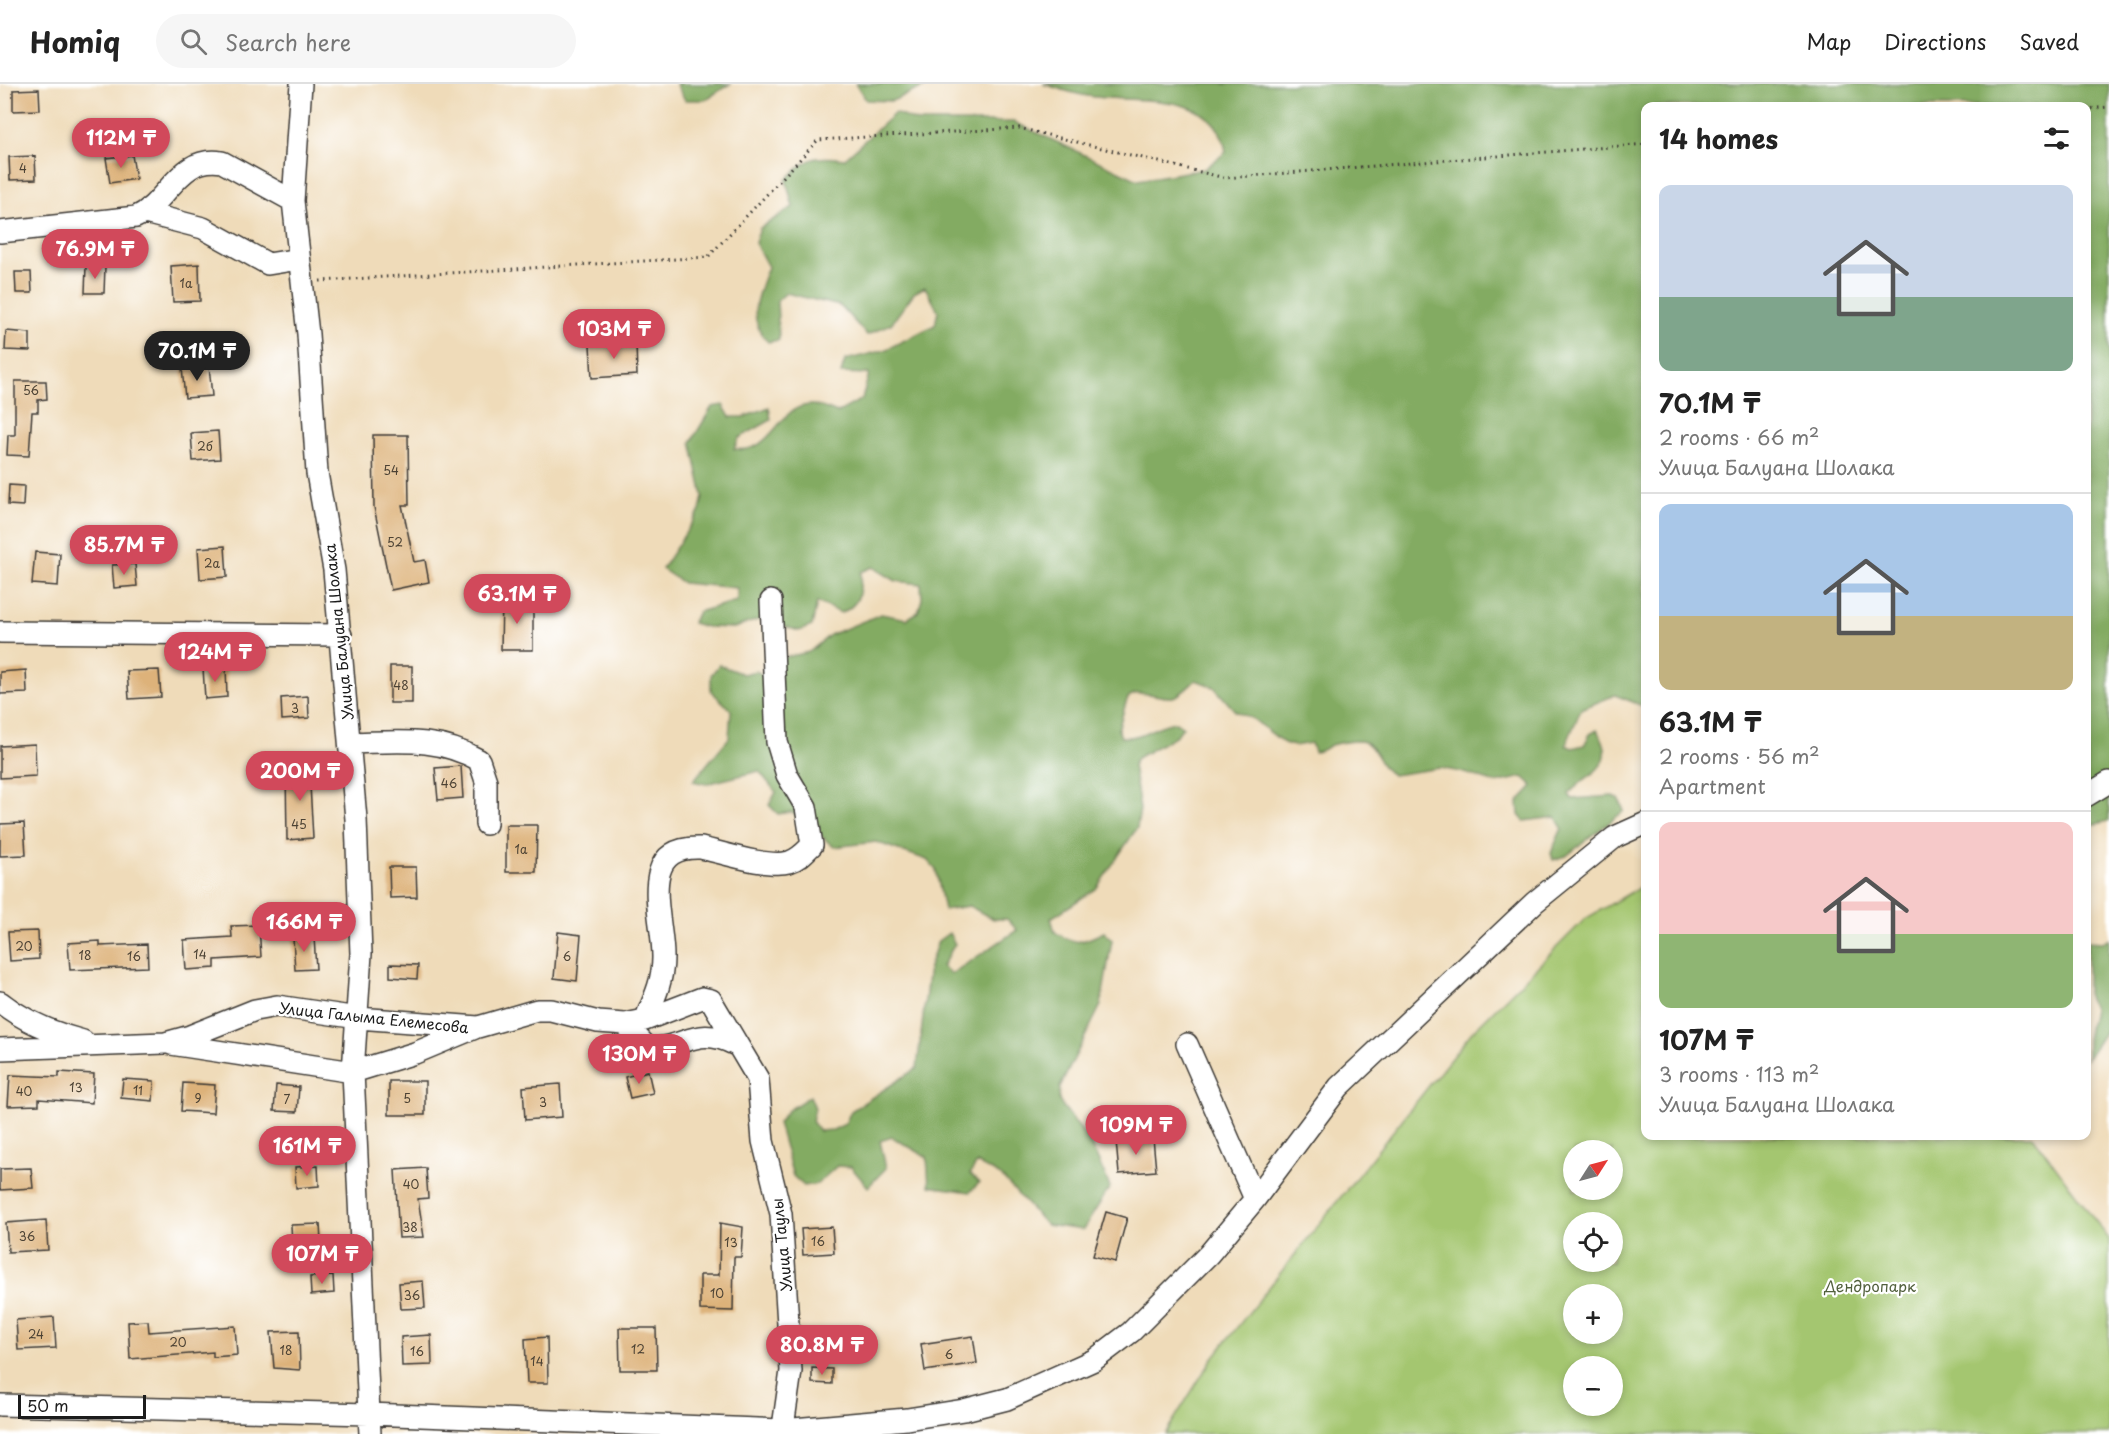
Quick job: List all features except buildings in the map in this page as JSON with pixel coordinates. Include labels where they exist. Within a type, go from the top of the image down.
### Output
[{"type":"street","name":"Улица Балуана Шолака","points":[[301,84],[293,201],[300,259],[317,472],[334,570],[357,819],[361,954],[353,1072],[369,1424]]},
{"type":"street","points":[[0,232],[136,217],[145,213],[181,174],[209,160],[222,162],[293,201]]},
{"type":"street","points":[[145,213],[203,228],[268,264],[300,259]]},
{"type":"street","points":[[645,1020],[662,981],[663,956],[657,873],[669,856],[689,848],[700,848],[772,862],[788,862],[800,858],[812,845],[806,807],[788,775],[777,742],[771,602]]},
{"type":"street","points":[[0,632],[341,635]]},
{"type":"street","points":[[350,743],[439,744],[458,748],[479,760],[486,781],[486,825]]},
{"type":"street","points":[[2091,793],[2109,782]]},
{"type":"street","points":[[0,1405],[369,1424],[782,1432],[907,1419],[964,1410],[1007,1399],[1094,1360],[1131,1332],[1209,1254],[1255,1199],[1339,1088],[1370,1057],[1552,887],[1616,837],[1641,825]]},
{"type":"street","name":"Улица Галыма Елемесова","points":[[0,1049],[165,1043],[190,1036],[255,1010],[277,1006],[358,1018],[478,1027],[537,1010],[550,1010],[598,1022],[625,1024],[645,1020],[702,998],[711,1000],[732,1038]]},
{"type":"street","points":[[0,1002],[30,1022],[62,1035],[104,1046]]},
{"type":"street","points":[[625,1024],[648,1048],[661,1048],[694,1036],[732,1038]]},
{"type":"street","points":[[165,1043],[353,1072],[415,1053],[478,1027]]},
{"type":"street","name":"Улица Таулы","points":[[732,1038],[758,1079],[763,1140],[781,1214],[791,1371],[782,1432]]},
{"type":"street","points":[[1187,1044],[1255,1199]]},
{"type":"path","points":[[2091,109],[2109,107]]},
{"type":"path","points":[[302,282],[708,257],[818,140],[1019,128],[1225,178],[1641,144]]},
{"type":"green space","points":[[676,84],[730,84],[705,100],[685,100]]},
{"type":"green space","points":[[856,84],[971,84],[926,86],[892,101],[866,100]]},
{"type":"green space","points":[[1043,84],[2109,84],[2109,821],[2091,825],[2091,102],[1641,102],[1641,705],[1615,695],[1581,709],[1566,745],[1572,748],[1584,745],[1590,734],[1597,730],[1604,743],[1603,761],[1569,794],[1572,799],[1613,796],[1619,799],[1624,811],[1566,856],[1553,860],[1551,853],[1562,828],[1556,817],[1524,821],[1519,815],[1518,802],[1533,786],[1523,777],[1496,783],[1440,768],[1393,775],[1384,767],[1370,746],[1360,741],[1334,744],[1314,752],[1311,743],[1294,746],[1284,743],[1253,719],[1235,711],[1214,687],[1196,680],[1183,692],[1173,697],[1143,693],[1132,695],[1127,700],[1118,729],[1121,737],[1135,736],[1169,723],[1176,722],[1183,727],[1177,735],[1137,758],[1133,765],[1140,809],[1137,828],[1096,889],[1051,918],[1055,932],[1069,940],[1085,940],[1104,932],[1112,940],[1101,1005],[1060,1087],[1059,1101],[1090,1142],[1110,1187],[1083,1230],[1046,1225],[1001,1176],[977,1163],[970,1174],[979,1183],[970,1192],[929,1186],[927,1157],[892,1137],[880,1141],[886,1168],[868,1187],[851,1167],[837,1166],[817,1184],[804,1186],[793,1176],[778,1123],[787,1111],[810,1096],[815,1108],[812,1121],[819,1131],[833,1130],[845,1124],[851,1111],[917,1068],[929,967],[938,941],[949,933],[955,944],[942,966],[951,974],[1017,930],[1007,919],[993,919],[969,906],[944,910],[936,870],[927,860],[876,842],[834,847],[792,812],[778,814],[769,805],[776,792],[759,771],[706,784],[693,781],[729,738],[731,710],[711,691],[711,675],[719,665],[743,674],[756,671],[778,684],[781,658],[809,652],[830,635],[881,614],[907,619],[918,612],[922,599],[921,584],[896,581],[873,567],[861,572],[860,592],[856,602],[848,610],[841,613],[817,602],[812,626],[799,631],[760,619],[734,628],[707,627],[692,623],[698,612],[737,601],[737,588],[683,583],[662,569],[700,511],[703,496],[691,442],[712,407],[723,405],[730,417],[744,417],[769,407],[771,420],[739,438],[734,449],[748,449],[759,444],[791,412],[801,407],[813,405],[837,413],[862,399],[869,374],[841,373],[845,360],[885,350],[935,325],[938,311],[925,287],[914,293],[891,324],[867,335],[840,306],[786,293],[777,301],[779,340],[768,342],[761,333],[755,315],[758,296],[768,267],[755,243],[760,228],[793,207],[786,180],[800,166],[812,159],[826,157],[844,159],[895,113],[918,122],[1014,122],[1138,180],[1204,169],[1226,152],[1219,131],[1207,117],[1191,108],[1150,100],[1107,98],[1071,92]]},
{"type":"green space","name":"Дендропарк","points":[[1641,886],[1641,1140],[2036,1140],[2109,1239],[2109,1434],[1165,1434],[1212,1359],[1471,1033],[1585,919]]},
{"type":"green space","points":[[2109,938],[2109,1025],[2091,1053],[2093,1008],[2091,1004],[2091,941],[2103,942]]}]
